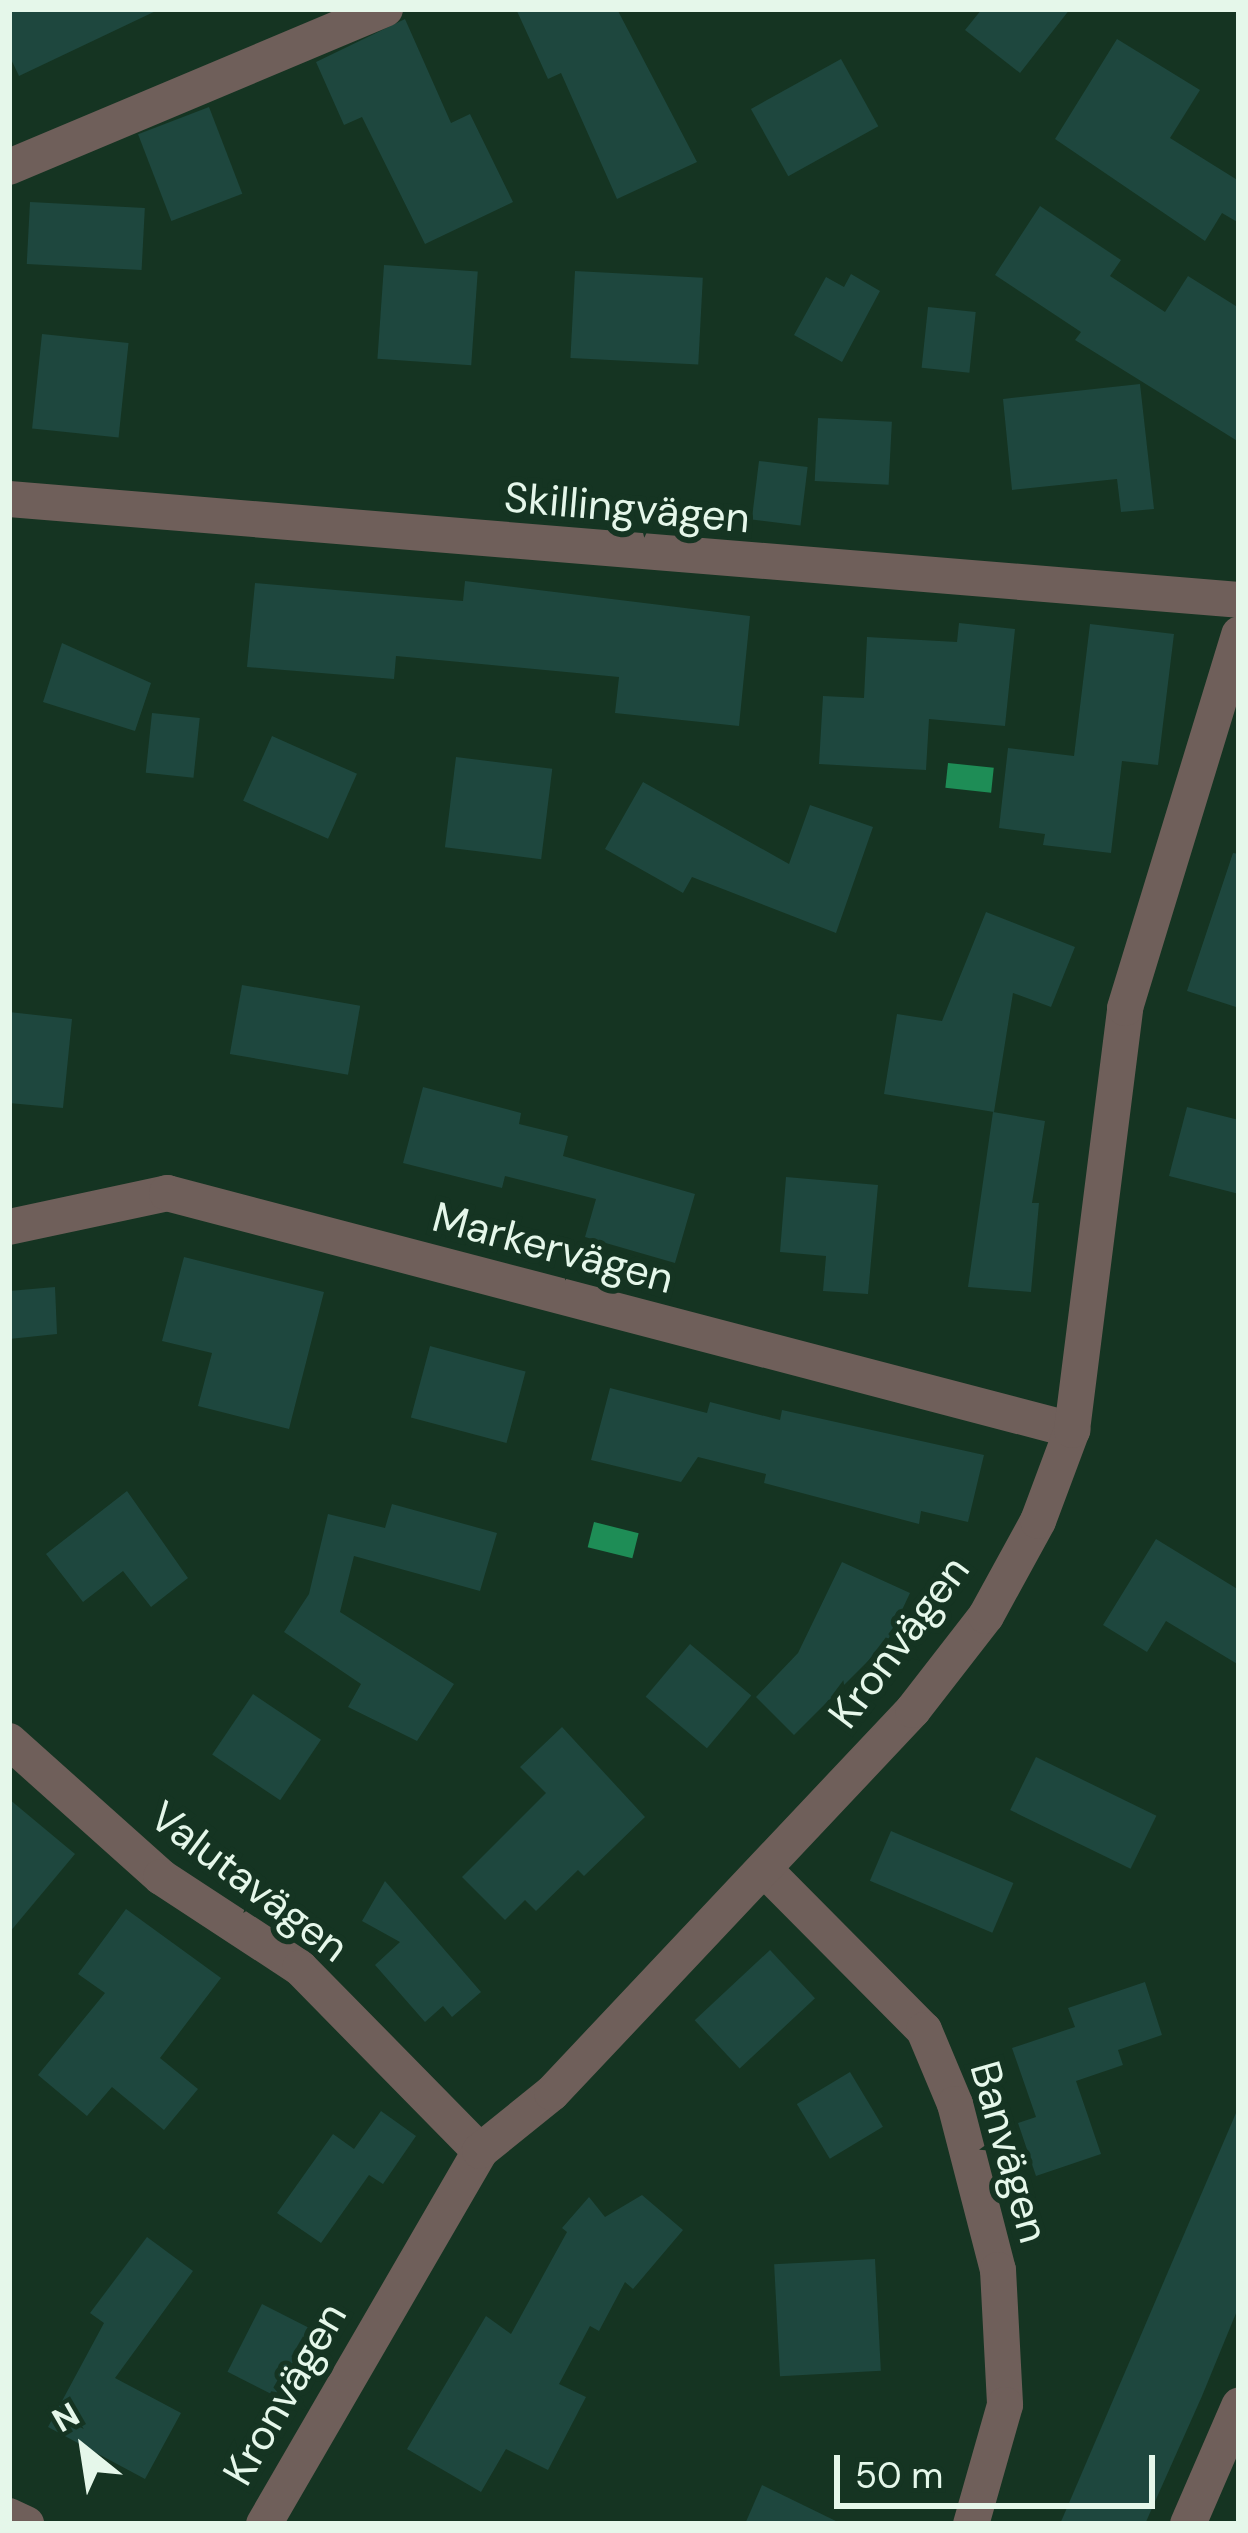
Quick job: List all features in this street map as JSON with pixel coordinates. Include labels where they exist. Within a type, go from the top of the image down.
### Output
[{"type":"street","points":[[9,167],[385,9]]},
{"type":"street","name":"Skillingvägen","points":[[9,499],[1239,600]]},
{"type":"street","name":"Kronvägen","points":[[264,2524],[481,2151],[551,2092],[913,1710],[986,1616],[1038,1521],[1072,1430],[1125,1008],[1239,634]]},
{"type":"street","name":"Markervägen","points":[[9,1227],[167,1193],[1072,1430]]},
{"type":"street","name":"Valutavägen","points":[[9,1741],[161,1877],[300,1968],[481,2151]]},
{"type":"street","name":"Banvägen","points":[[764,1869],[924,2030],[955,2104],[998,2270],[1005,2405],[970,2524]]},
{"type":"street","points":[[1188,2524],[1239,2406]]},
{"type":"street","points":[[9,2516],[26,2524]]},
{"type":"shaded area","points":[[948,763],[994,768],[991,793],[945,788]]},
{"type":"shaded area","points":[[594,1522],[639,1533],[632,1558],[588,1547]]},
{"type":"building","points":[[9,9],[160,9],[19,76],[9,55]]},
{"type":"building","points":[[516,9],[617,9],[697,162],[617,199],[561,73],[548,79]]},
{"type":"building","points":[[982,9],[1070,9],[1020,73],[965,30]]},
{"type":"building","points":[[405,19],[451,123],[470,114],[513,202],[425,244],[362,117],[344,125],[316,62]]},
{"type":"building","points":[[1117,39],[1200,90],[1170,138],[1239,181],[1239,223],[1222,213],[1205,241],[1055,139]]},
{"type":"building","points":[[841,59],[878,126],[788,176],[751,109]]},
{"type":"building","points":[[209,107],[242,194],[171,221],[138,134]]},
{"type":"building","points":[[30,202],[145,208],[142,270],[27,264]]},
{"type":"building","points":[[1040,206],[1121,260],[1110,276],[1165,312],[1188,276],[1239,308],[1239,442],[1075,340],[1081,332],[995,275]]},
{"type":"building","points":[[384,265],[478,272],[471,365],[377,359]]},
{"type":"building","points":[[575,271],[703,278],[698,365],[570,358]]},
{"type":"building","points":[[851,274],[880,291],[842,362],[794,335],[826,277],[844,287]]},
{"type":"building","points":[[928,307],[976,312],[969,373],[922,368]]},
{"type":"building","points":[[42,334],[129,343],[119,438],[32,428]]},
{"type":"building","points":[[1140,384],[1154,509],[1121,512],[1117,479],[1012,490],[1003,399]]},
{"type":"building","points":[[818,418],[892,422],[889,485],[815,481]]},
{"type":"building","points":[[759,461],[808,467],[800,526],[752,520]]},
{"type":"building","points":[[465,581],[750,616],[739,726],[615,713],[619,677],[396,656],[394,679],[247,667],[255,583],[463,601]]},
{"type":"building","points":[[959,623],[1015,629],[1005,726],[929,719],[926,770],[819,764],[823,696],[864,698],[867,637],[957,642]]},
{"type":"building","points":[[1090,624],[1174,634],[1158,765],[1122,761],[1111,853],[1043,845],[1045,834],[999,828],[1008,748],[1074,756]]},
{"type":"building","points":[[62,643],[151,683],[135,731],[43,702]]},
{"type":"building","points":[[152,713],[200,718],[193,778],[146,773]]},
{"type":"building","points":[[272,736],[357,774],[328,839],[243,801]]},
{"type":"building","points":[[456,757],[552,769],[541,859],[445,847]]},
{"type":"building","points":[[643,782],[789,864],[810,805],[873,827],[836,933],[692,877],[683,893],[605,849]]},
{"type":"building","points":[[1233,853],[1239,854],[1239,1008],[1187,991]]},
{"type":"building","points":[[986,912],[1075,947],[1051,1007],[1013,993],[994,1112],[884,1094],[897,1014],[942,1021]]},
{"type":"building","points":[[242,985],[360,1006],[348,1075],[230,1054]]},
{"type":"building","points":[[9,1012],[72,1019],[63,1108],[9,1103]]},
{"type":"building","points":[[423,1087],[521,1113],[519,1124],[568,1136],[563,1156],[695,1194],[675,1263],[585,1237],[596,1199],[505,1176],[502,1188],[403,1163]]},
{"type":"building","points":[[1187,1107],[1239,1120],[1239,1194],[1169,1176]]},
{"type":"building","points":[[993,1112],[1045,1121],[1032,1203],[1039,1203],[1031,1292],[968,1287]]},
{"type":"building","points":[[786,1177],[878,1185],[868,1294],[823,1291],[826,1256],[780,1252]]},
{"type":"building","points":[[184,1257],[324,1292],[289,1429],[198,1406],[212,1353],[162,1341]]},
{"type":"building","points":[[55,1287],[57,1334],[9,1339],[9,1291]]},
{"type":"building","points":[[430,1346],[526,1372],[506,1443],[411,1417]]},
{"type":"building","points":[[610,1388],[707,1413],[710,1402],[780,1420],[782,1410],[984,1455],[968,1522],[921,1511],[919,1524],[764,1483],[766,1474],[698,1457],[681,1482],[591,1460]]},
{"type":"building","points":[[127,1491],[188,1578],[151,1607],[123,1571],[83,1602],[46,1554]]},
{"type":"building","points":[[392,1504],[497,1533],[480,1591],[354,1556],[340,1612],[454,1684],[417,1741],[348,1707],[361,1684],[284,1632],[309,1594],[328,1514],[385,1528]]},
{"type":"building","points":[[1156,1539],[1239,1590],[1239,1665],[1166,1621],[1147,1652],[1103,1625]]},
{"type":"building","points":[[842,1562],[910,1593],[887,1642],[794,1735],[756,1697],[798,1653]]},
{"type":"building","points":[[690,1644],[751,1695],[707,1748],[646,1697]]},
{"type":"building","points":[[253,1694],[321,1740],[280,1800],[212,1755]]},
{"type":"building","points":[[562,1727],[645,1817],[584,1876],[578,1870],[536,1911],[525,1900],[505,1920],[462,1877],[546,1793],[520,1767]]},
{"type":"building","points":[[1036,1757],[1156,1816],[1131,1869],[1010,1810]]},
{"type":"building","points":[[9,1799],[75,1854],[9,1933]]},
{"type":"building","points":[[891,1831],[1013,1883],[992,1933],[870,1881]]},
{"type":"building","points":[[385,1881],[481,1992],[452,2017],[443,2006],[425,2022],[375,1965],[400,1942],[362,1921]]},
{"type":"building","points":[[126,1909],[221,1978],[160,2058],[198,2089],[164,2130],[112,2087],[87,2116],[38,2075],[105,1993],[78,1974]]},
{"type":"building","points":[[770,1950],[815,1998],[740,2069],[695,2020]]},
{"type":"building","points":[[1145,1982],[1162,2035],[1118,2050],[1123,2065],[1076,2081],[1101,2154],[1036,2176],[1018,2123],[1036,2117],[1012,2048],[1075,2027],[1068,2008]]},
{"type":"building","points":[[850,2072],[883,2127],[830,2159],[797,2104]]},
{"type":"building","points":[[1239,2106],[1239,2306],[1202,2396],[1145,2524],[1060,2524]]},
{"type":"building","points":[[381,2111],[416,2136],[383,2184],[369,2175],[321,2243],[277,2213],[333,2134],[354,2149]]},
{"type":"building","points":[[642,2195],[683,2230],[633,2289],[625,2282],[599,2331],[590,2326],[559,2384],[586,2397],[548,2470],[506,2449],[481,2492],[407,2449],[486,2316],[511,2334],[567,2232],[562,2228],[589,2197],[605,2217]]},
{"type":"building","points":[[147,2237],[193,2271],[115,2378],[181,2413],[145,2479],[48,2427],[104,2323],[90,2313]]},
{"type":"building","points":[[875,2259],[881,2371],[780,2376],[774,2264]]},
{"type":"building","points":[[262,2304],[318,2333],[284,2400],[227,2372]]},
{"type":"building","points":[[762,2485],[842,2524],[745,2524]]}]
